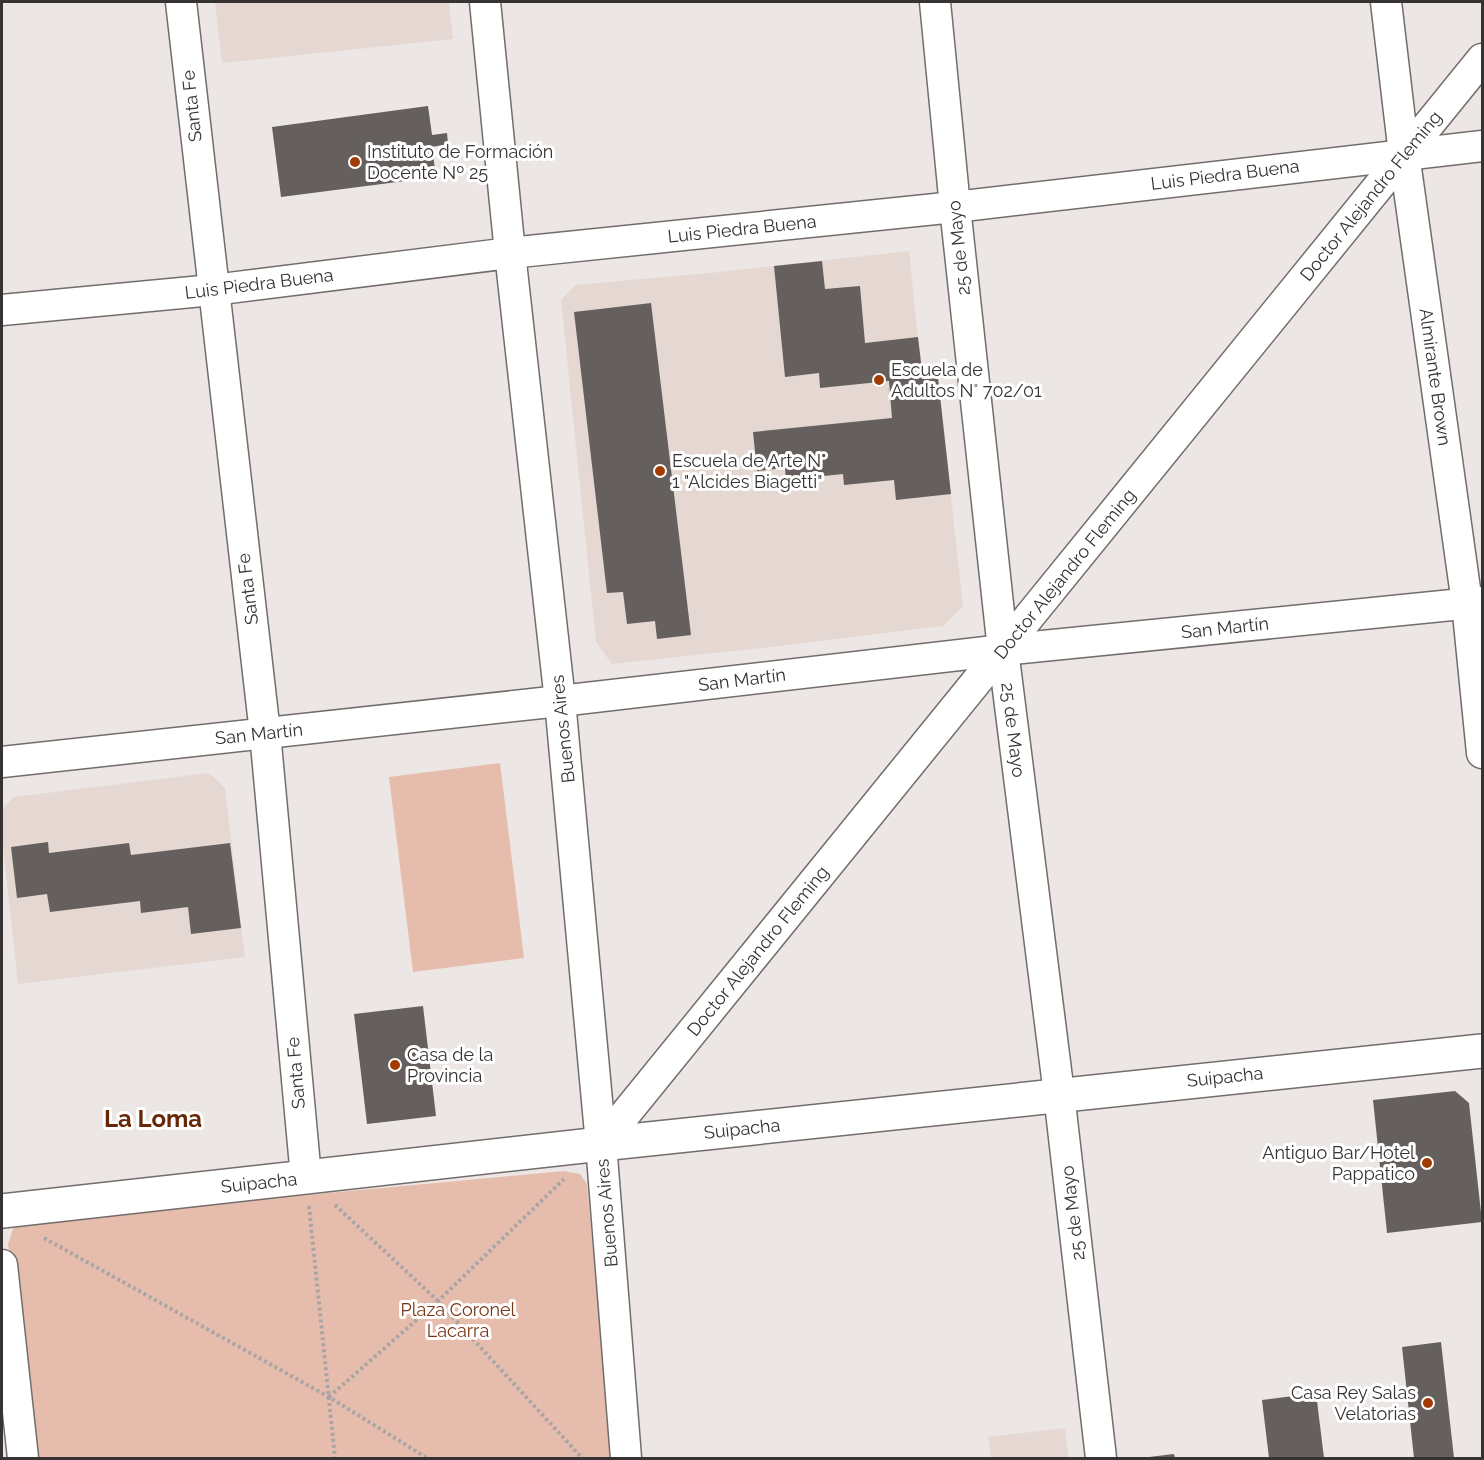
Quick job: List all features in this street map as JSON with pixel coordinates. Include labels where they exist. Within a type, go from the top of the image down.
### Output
[{"type":"street","name":"Santa Fe","points":[[181,2],[265,733],[306,1178]]},
{"type":"street","name":"Buenos Aires","points":[[485,2],[510,253],[560,701],[601,1144],[626,1458]]},
{"type":"street","name":"25 de Mayo","points":[[935,2],[1003,650],[1059,1094],[1101,1458]]},
{"type":"street","name":"Almirante Brown","points":[[1386,2],[1404,154],[1475,603],[1482,753]]},
{"type":"street","name":"Doctor Alejandro Fleming","points":[[601,1144],[1482,59]]},
{"type":"street","name":"Luis Piedra Buena","points":[[2,310],[213,290],[510,253],[955,207],[1482,146]]},
{"type":"street","name":"San Martín","points":[[2,762],[1003,650],[1475,603]]},
{"type":"street","name":"Suipacha","points":[[2,1210],[1059,1094],[1482,1051]]},
{"type":"street","points":[[2,1265],[23,1458]]},
{"type":"path","points":[[329,1397],[438,1300],[567,1177]]},
{"type":"path","points":[[306,1178],[438,1300],[582,1458]]},
{"type":"path","points":[[306,1178],[335,1458]]},
{"type":"path","points":[[42,1237],[329,1397],[427,1458]]},
{"type":"shaded area","points":[[215,2],[449,2],[453,39],[222,63]]},
{"type":"shaded area","points":[[909,251],[922,379],[938,378],[963,606],[943,626],[612,664],[596,642],[561,300],[575,285]]},
{"type":"shaded area","points":[[209,773],[225,788],[245,957],[18,984],[2,837],[2,810],[14,797]]},
{"type":"shaded area","points":[[1065,1428],[1069,1458],[991,1458],[988,1437]]},
{"type":"green space","points":[[500,763],[524,958],[413,972],[389,777]]},
{"type":"green space","name":"Plaza Coronel Lacarra","points":[[564,1171],[580,1174],[587,1184],[612,1458],[32,1458],[8,1244],[14,1226],[28,1221]]},
{"type":"building","name":"Instituto de Formación Docente Nº 25","points":[[428,106],[432,135],[447,133],[448,144],[432,147],[436,177],[281,197],[272,127]]},
{"type":"building","name":"Escuela de Adultos N° 702/01","points":[[822,261],[825,289],[860,286],[865,343],[918,337],[923,379],[938,378],[951,494],[896,500],[894,480],[844,485],[843,474],[786,480],[785,468],[757,471],[753,432],[892,418],[889,381],[820,388],[819,373],[785,377],[774,266]]},
{"type":"building","name":"Escuela de Arte N° 1 \"Alcides Biagetti\"","points":[[651,303],[691,635],[657,639],[655,621],[627,624],[623,592],[607,593],[574,312]]},
{"type":"building","points":[[48,842],[49,853],[129,843],[131,855],[230,843],[241,928],[191,934],[188,907],[141,913],[140,901],[50,912],[47,894],[17,898],[11,847]]},
{"type":"building","name":"Casa de la Provincia","points":[[423,1006],[436,1116],[367,1124],[354,1014]]},
{"type":"building","name":"Antiguo Bar/Hotel Pappatico","points":[[1455,1091],[1469,1103],[1482,1222],[1387,1233],[1373,1100]]},
{"type":"building","name":"Casa Rey Salas Velatorias","points":[[1441,1342],[1454,1458],[1414,1458],[1402,1347]]},
{"type":"building","points":[[1316,1393],[1324,1458],[1269,1458],[1262,1400]]},
{"type":"building","points":[[1174,1454],[1175,1458],[1149,1458],[1149,1457]]},
{"type":"place","name":"Instituto de Formación Docente Nº 25","points":[[355,162]]},
{"type":"place","name":"Escuela de Adultos N° 702/01","points":[[879,380]]},
{"type":"place","name":"Escuela de Arte N° 1 \"Alcides Biagetti\"","points":[[660,471]]},
{"type":"place","name":"Casa de la Provincia","points":[[395,1065]]},
{"type":"place","name":"Antiguo Bar/Hotel Pappatico","points":[[1427,1163]]},
{"type":"place","name":"Casa Rey Salas Velatorias","points":[[1428,1403]]},
{"type":"district","name":"La Loma","points":[[153,1119]]}]
